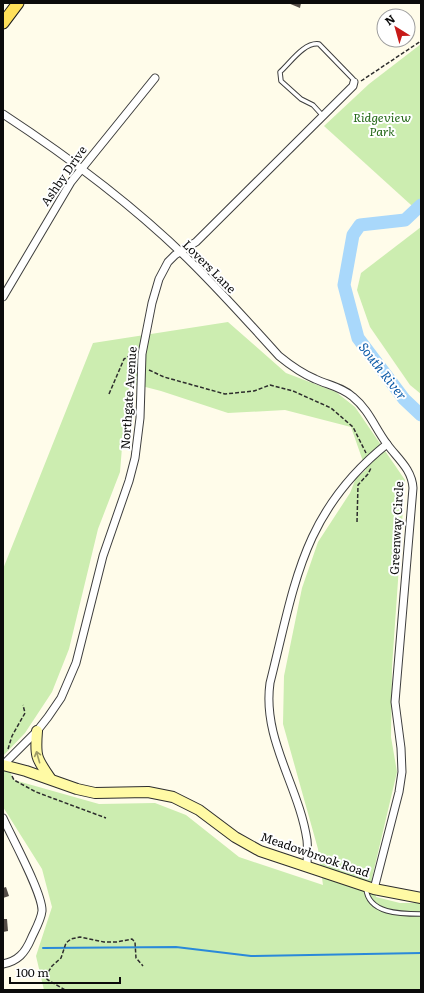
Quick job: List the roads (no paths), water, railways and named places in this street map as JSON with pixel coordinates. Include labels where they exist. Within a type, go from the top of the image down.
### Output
[{"type":"main road","points":[[3,23],[18,3]]},
{"type":"street","name":"Ashby Drive","points":[[3,297],[47,220],[81,168],[155,78]]},
{"type":"street","name":"Northgate Avenue","points":[[3,765],[37,731],[61,698],[72,674],[103,556],[129,481],[138,440],[141,364],[146,326],[160,279],[168,262],[196,242],[323,116],[353,84]]},
{"type":"street","name":"Lovers Lane","points":[[3,114],[45,141],[81,168],[180,252],[279,356],[300,372],[337,387],[353,396],[370,414],[387,444]]},
{"type":"street","points":[[308,867],[307,839],[270,719],[268,696],[305,552],[325,511],[347,481],[368,459],[387,444]]},
{"type":"street","name":"Greenway Circle","points":[[370,888],[399,792],[402,772],[401,748],[395,702],[413,488],[408,469],[387,444]]},
{"type":"street","points":[[37,731],[36,757],[42,769],[52,779]]},
{"type":"street","name":"Meadowbrook Road","points":[[3,765],[52,779],[77,789],[95,793],[148,792],[173,797],[199,810],[247,845],[370,888],[421,898]]},
{"type":"street","points":[[3,818],[40,896],[42,911],[39,921],[23,953],[14,961],[3,964]]},
{"type":"lane","points":[[323,116],[313,105],[301,99],[281,81],[280,72],[307,47],[314,44],[319,44],[348,73],[353,84]]},
{"type":"lane","points":[[370,888],[369,900],[377,907],[401,913],[421,914]]},
{"type":"waterway","name":"South River","points":[[421,205],[405,220],[360,225],[353,235],[344,285],[358,338],[404,399],[421,415]]},
{"type":"waterway","points":[[43,948],[176,947],[251,956],[421,953]]},
{"type":"park label","name":"Ridgeview Park","points":[[382,125]]}]
